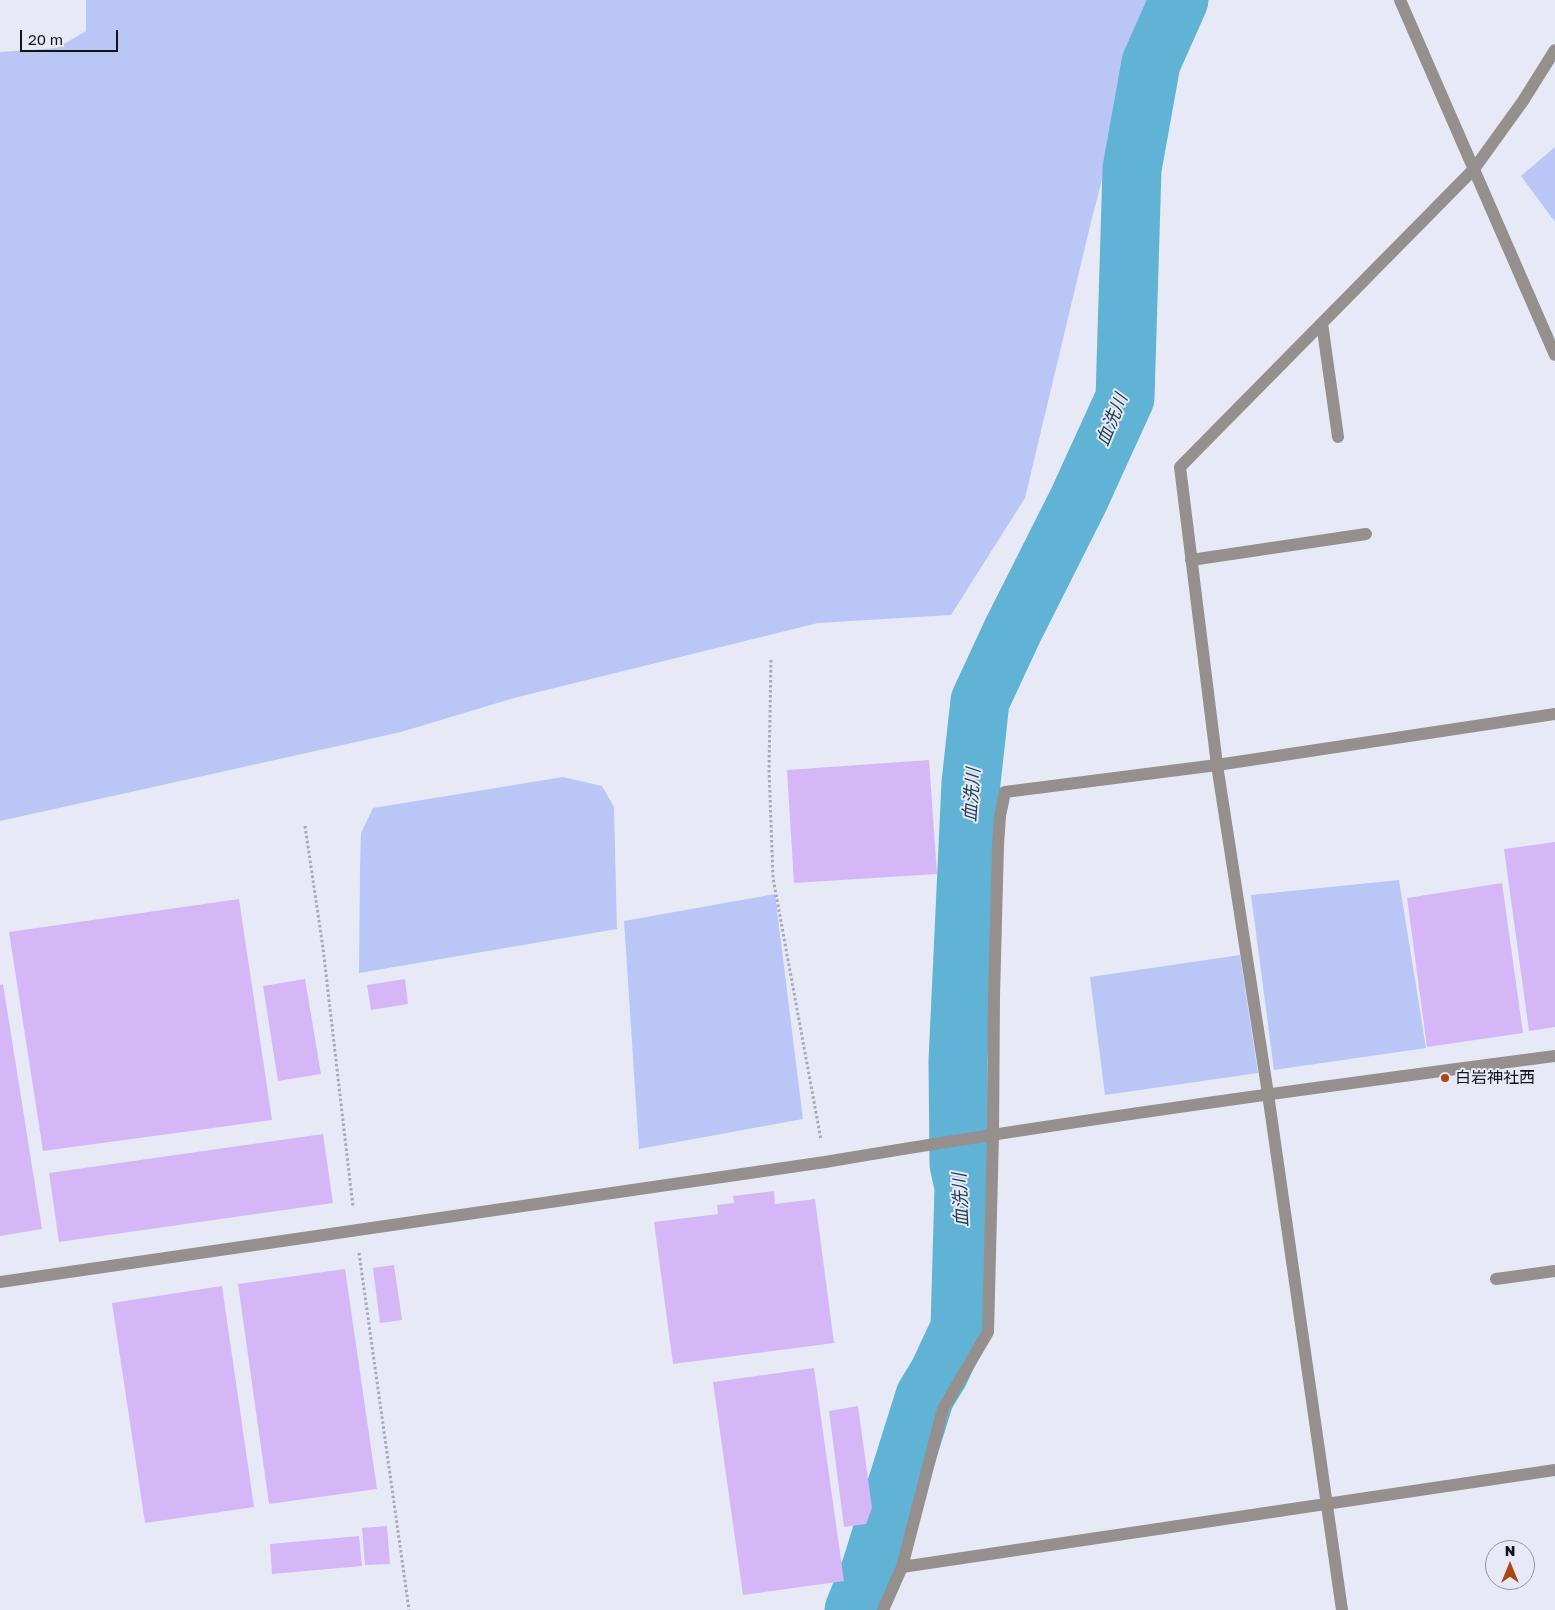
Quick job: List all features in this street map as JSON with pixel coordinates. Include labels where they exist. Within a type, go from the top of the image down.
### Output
[{"type":"street","points":[[1400,0],[1555,355]]},
{"type":"street","points":[[1342,1610],[1268,1094],[1217,764],[1180,467],[1474,169],[1523,101],[1555,50]]},
{"type":"street","points":[[1322,323],[1338,437]]},
{"type":"street","points":[[1191,560],[1366,534]]},
{"type":"street","points":[[883,1610],[902,1566],[943,1409],[988,1332],[998,845],[1000,816],[1005,792],[1217,764],[1555,714]]},
{"type":"street","points":[[0,1282],[824,1162],[944,1142],[1268,1094],[1555,1056]]},
{"type":"street","points":[[1496,1279],[1555,1271]]},
{"type":"street","points":[[902,1566],[1555,1470]]},
{"type":"path","points":[[771,660],[769,769],[773,878],[824,1162]]},
{"type":"shaded area","points":[[86,0],[1149,0],[1091,222],[1025,498],[951,615],[818,623],[514,698],[401,732],[0,821],[0,52],[57,48],[86,31]]},
{"type":"shaded area","points":[[1555,147],[1555,222],[1521,176]]},
{"type":"shaded area","points":[[563,777],[602,786],[614,807],[617,929],[359,973],[361,833],[373,808]]},
{"type":"shaded area","points":[[1399,880],[1426,1048],[1274,1070],[1251,895]]},
{"type":"shaded area","points":[[775,894],[803,1119],[639,1149],[624,921]]},
{"type":"shaded area","points":[[1240,955],[1258,1073],[1105,1095],[1090,977]]},
{"type":"building","points":[[929,760],[937,874],[794,883],[787,770]]},
{"type":"building","points":[[1555,842],[1555,1027],[1529,1031],[1504,849]]},
{"type":"building","points":[[1502,883],[1523,1033],[1427,1047],[1407,898]]},
{"type":"building","points":[[239,899],[272,1120],[43,1151],[9,932]]},
{"type":"building","points":[[305,979],[321,1074],[278,1081],[263,986]]},
{"type":"building","points":[[405,979],[408,1004],[371,1010],[367,985]]},
{"type":"building","points":[[3,984],[42,1229],[0,1236],[0,985]]},
{"type":"building","points":[[323,1134],[333,1203],[59,1242],[49,1173]]},
{"type":"building","points":[[774,1191],[775,1204],[815,1199],[834,1343],[673,1364],[654,1222],[718,1214],[717,1205],[734,1203],[733,1196]]},
{"type":"building","points":[[394,1265],[402,1320],[380,1323],[373,1268]]},
{"type":"building","points":[[345,1269],[377,1489],[269,1504],[238,1284]]},
{"type":"building","points":[[222,1286],[254,1507],[145,1523],[112,1303]]},
{"type":"building","points":[[814,1368],[844,1581],[743,1595],[713,1382]]},
{"type":"building","points":[[858,1406],[872,1508],[866,1524],[844,1527],[829,1411]]},
{"type":"building","points":[[387,1526],[390,1564],[365,1565],[362,1528]]},
{"type":"building","points":[[359,1536],[362,1566],[272,1574],[270,1544]]},
{"type":"waterway","name":"血洗川","points":[[854,1610],[871,1568],[925,1396],[939,1373],[960,1328],[964,1187],[959,1164],[958,1061],[971,783],[980,701],[1013,630],[1078,501],[1125,398],[1132,169],[1151,63],[1179,0]]},
{"type":"place","name":"白岩神社西","points":[[1445,1078]]}]
